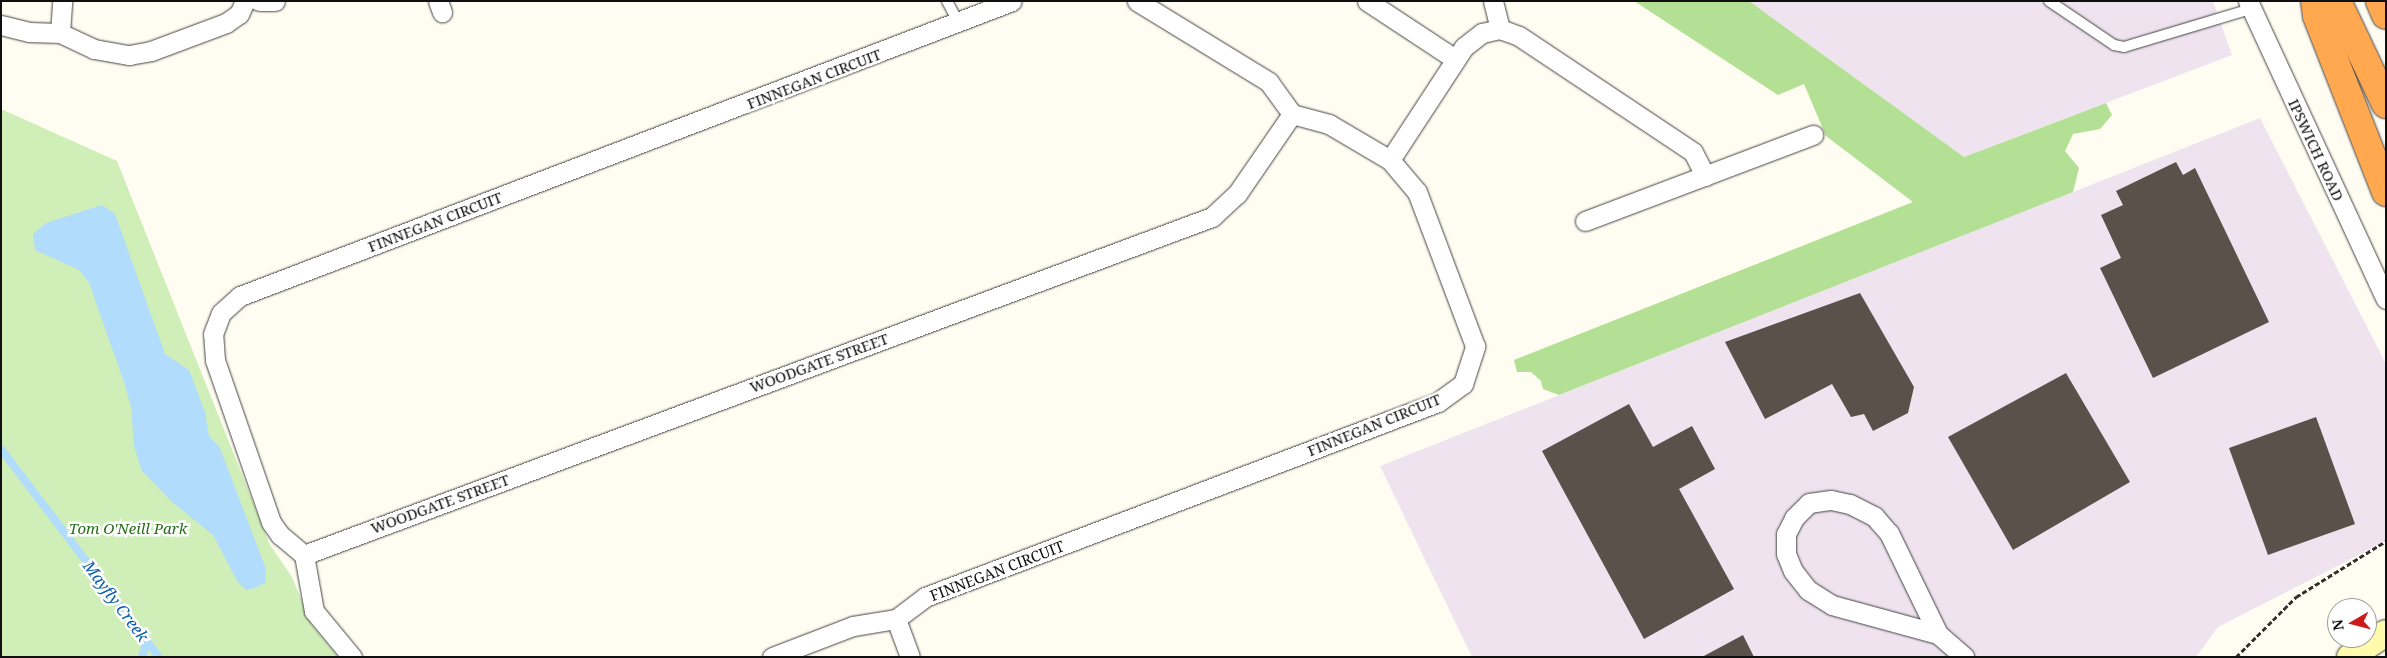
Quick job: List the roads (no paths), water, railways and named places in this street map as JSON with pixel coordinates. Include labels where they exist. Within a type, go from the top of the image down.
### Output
[{"type":"highway","points":[[2315,1],[2316,16],[2386,192]]},
{"type":"highway","points":[[2337,1],[2386,104]]},
{"type":"highway","points":[[2380,1],[2386,15]]},
{"type":"main road","points":[[2350,657],[2386,633]]},
{"type":"main road","points":[[2377,657],[2386,652]]},
{"type":"street","points":[[60,33],[62,1]]},
{"type":"street","points":[[1,25],[29,32],[60,33],[108,53],[140,54],[226,23],[239,14],[244,1]]},
{"type":"street","points":[[258,1],[275,1]]},
{"type":"street","name":"FINNEGAN CIRCUIT","points":[[304,555],[280,535],[271,522],[216,360],[213,334],[221,313],[240,296],[959,24],[1012,1]]},
{"type":"street","points":[[1137,1],[1269,82],[1292,114]]},
{"type":"street","points":[[1367,1],[1455,59]]},
{"type":"street","points":[[1493,1],[1500,30]]},
{"type":"street","name":"IPSWICH ROAD","points":[[2249,5],[2386,298]]},
{"type":"street","points":[[1390,160],[1464,47],[1482,33],[1500,30],[1518,36],[1693,152],[1705,176]]},
{"type":"street","name":"FINNEGAN CIRCUIT","points":[[772,657],[853,626],[896,619],[926,597],[1438,402],[1463,384],[1475,346],[1417,192],[1390,160],[1329,124],[1292,114]]},
{"type":"street","name":"WOODGATE STREET","points":[[304,555],[1212,217],[1237,194],[1292,114]]},
{"type":"street","points":[[1585,221],[1813,135]]},
{"type":"street","points":[[1938,634],[1832,604],[1808,590],[1793,571],[1786,554],[1786,534],[1794,518],[1810,503],[1831,500],[1850,504],[1874,516],[1889,533],[1938,634],[1964,657]]},
{"type":"street","points":[[304,555],[314,611],[352,657]]},
{"type":"street","points":[[896,619],[910,657]]},
{"type":"lane","points":[[947,1],[959,24]]},
{"type":"lane","points":[[2048,1],[2114,45],[2124,47],[2249,5]]},
{"type":"water","points":[[102,205],[115,214],[165,354],[189,370],[205,412],[209,436],[220,448],[266,569],[265,583],[252,589],[246,590],[237,581],[213,535],[172,502],[142,471],[134,446],[131,407],[124,382],[89,283],[79,270],[35,250],[33,234],[46,223]]},
{"type":"waterway","name":"Mayfly Creek","points":[[1,449],[159,657]]},
{"type":"waterway","points":[[142,657],[147,640]]},
{"type":"park label","name":"Tom O'Neill Park","points":[[128,529]]}]
